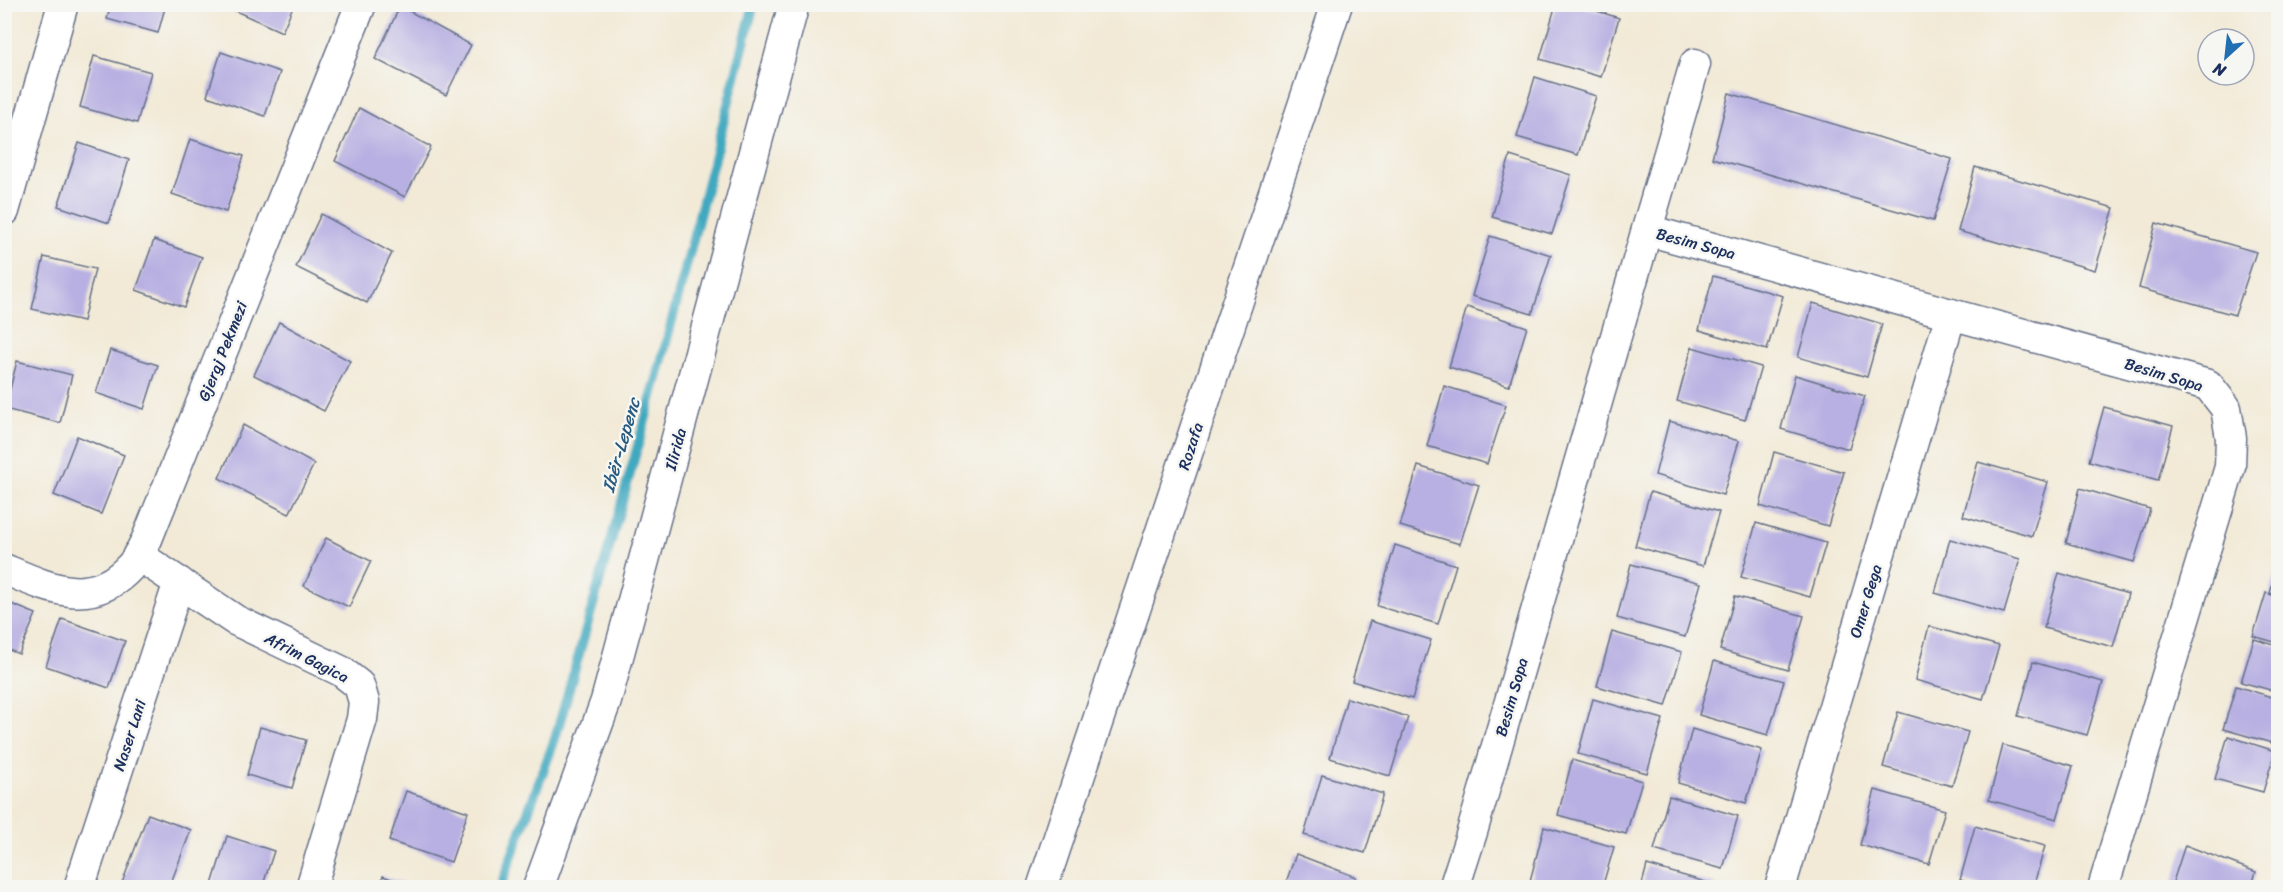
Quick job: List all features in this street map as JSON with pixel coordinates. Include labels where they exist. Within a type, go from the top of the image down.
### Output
[{"type":"street","points":[[4,211],[63,4]]},
{"type":"street","name":"Gjergj Pekmezi","points":[[4,569],[43,585],[84,593],[111,584],[132,566],[147,539],[361,4]]},
{"type":"street","name":"Ilirida","points":[[538,888],[606,701],[794,4]]},
{"type":"street","name":"Rozafa","points":[[1042,888],[1337,4]]},
{"type":"street","name":"Besim Sopa","points":[[1454,888],[1695,64]]},
{"type":"street","name":"Besim Sopa","points":[[1647,230],[2208,385],[2226,408],[2231,438],[2230,467],[2103,888]]},
{"type":"street","name":"Omer Gega","points":[[1780,888],[1951,314]]},
{"type":"street","name":"Afrim Gagica","points":[[138,555],[235,620],[341,671],[359,685],[364,702],[362,719],[311,888]]},
{"type":"street","name":"Naser Lani","points":[[80,888],[179,582]]},
{"type":"building","points":[[111,4],[166,4],[158,33],[107,19]]},
{"type":"building","points":[[220,4],[294,4],[282,32]]},
{"type":"building","points":[[1556,4],[1575,4],[1619,18],[1601,77],[1540,59]]},
{"type":"building","points":[[400,6],[471,45],[446,95],[375,59]]},
{"type":"building","points":[[221,52],[280,72],[265,116],[207,96]]},
{"type":"building","points":[[94,56],[151,72],[137,123],[80,107]]},
{"type":"building","points":[[1535,77],[1596,96],[1578,155],[1517,137]]},
{"type":"building","points":[[1729,93],[1952,159],[1933,221],[1712,158]]},
{"type":"building","points":[[359,108],[431,147],[405,197],[335,161]]},
{"type":"building","points":[[190,139],[244,156],[226,212],[172,194]]},
{"type":"building","points":[[79,143],[129,160],[109,223],[58,206]]},
{"type":"building","points":[[1510,156],[1571,175],[1552,234],[1492,217]]},
{"type":"building","points":[[1975,167],[2114,208],[2095,270],[1958,231]]},
{"type":"building","points":[[321,214],[392,253],[367,303],[296,267]]},
{"type":"building","points":[[2156,223],[2256,252],[2235,315],[2139,288]]},
{"type":"building","points":[[1490,236],[1551,255],[1532,314],[1472,296]]},
{"type":"building","points":[[154,240],[202,257],[184,307],[136,290]]},
{"type":"building","points":[[44,257],[95,269],[83,321],[32,309]]},
{"type":"building","points":[[1713,276],[1783,296],[1767,350],[1699,330]]},
{"type":"building","points":[[1813,303],[1882,324],[1867,377],[1798,357]]},
{"type":"building","points":[[1467,307],[1527,327],[1509,386],[1449,367]]},
{"type":"building","points":[[279,322],[350,361],[324,411],[254,375]]},
{"type":"building","points":[[1692,347],[1761,367],[1745,420],[1677,401]]},
{"type":"building","points":[[110,350],[158,365],[144,409],[96,393]]},
{"type":"building","points":[[17,361],[72,375],[60,423],[5,409]]},
{"type":"building","points":[[1795,375],[1865,396],[1849,449],[1781,429]]},
{"type":"building","points":[[1444,386],[1506,405],[1487,464],[1427,446]]},
{"type":"building","points":[[2104,407],[2173,426],[2158,480],[2089,461]]},
{"type":"building","points":[[1669,421],[1739,441],[1723,495],[1655,475]]},
{"type":"building","points":[[243,425],[314,464],[289,514],[219,478]]},
{"type":"building","points":[[77,436],[124,455],[101,514],[54,495]]},
{"type":"building","points":[[1774,452],[1844,472],[1828,526],[1760,506]]},
{"type":"building","points":[[1978,462],[2048,482],[2032,536],[1963,516]]},
{"type":"building","points":[[1418,466],[1479,485],[1460,544],[1400,526]]},
{"type":"building","points":[[2080,488],[2150,509],[2134,562],[2066,543]]},
{"type":"building","points":[[1650,492],[1719,512],[1703,566],[1635,546]]},
{"type":"building","points":[[1756,523],[1826,543],[1810,597],[1741,577]]},
{"type":"building","points":[[326,538],[371,561],[349,607],[304,586]]},
{"type":"building","points":[[1950,539],[2020,559],[2004,613],[1935,593]]},
{"type":"building","points":[[1395,545],[1456,565],[1438,624],[1377,606]]},
{"type":"building","points":[[1631,564],[1701,583],[1685,637],[1617,618]]},
{"type":"building","points":[[2278,566],[2278,595],[2270,593]]},
{"type":"building","points":[[2059,573],[2128,594],[2113,647],[2044,628]]},
{"type":"building","points":[[2266,593],[2278,597],[2278,643],[2253,636]]},
{"type":"building","points":[[1735,596],[1804,616],[1788,670],[1720,650]]},
{"type":"building","points":[[4,601],[36,614],[19,654],[4,648]]},
{"type":"building","points":[[62,619],[125,641],[109,688],[46,666]]},
{"type":"building","points":[[1370,621],[1431,640],[1412,699],[1352,681]]},
{"type":"building","points":[[1929,626],[1999,646],[1983,699],[1915,680]]},
{"type":"building","points":[[1612,632],[1682,652],[1666,706],[1597,686]]},
{"type":"building","points":[[2254,639],[2278,646],[2278,692],[2241,682]]},
{"type":"building","points":[[1714,661],[1784,681],[1768,735],[1699,715]]},
{"type":"building","points":[[2033,662],[2103,682],[2087,735],[2018,716]]},
{"type":"building","points":[[2236,686],[2278,699],[2278,720],[2272,743],[2223,729]]},
{"type":"building","points":[[1347,698],[1408,717],[1390,776],[1330,758]]},
{"type":"building","points":[[1593,699],[1663,719],[1647,773],[1578,754]]},
{"type":"building","points":[[1898,712],[1968,732],[1952,786],[1883,767]]},
{"type":"building","points":[[260,727],[306,740],[292,788],[247,775]]},
{"type":"building","points":[[1692,729],[1762,750],[1746,803],[1678,783]]},
{"type":"building","points":[[2228,736],[2275,751],[2263,792],[2215,779]]},
{"type":"building","points":[[2003,745],[2073,766],[2057,819],[1989,800]]},
{"type":"building","points":[[1572,760],[1642,781],[1626,834],[1558,815]]},
{"type":"building","points":[[1322,775],[1383,794],[1365,853],[1304,835]]},
{"type":"building","points":[[1875,790],[1945,810],[1929,864],[1860,845]]},
{"type":"building","points":[[406,791],[468,812],[451,862],[389,841]]},
{"type":"building","points":[[1669,796],[1738,816],[1723,869],[1654,850]]},
{"type":"building","points":[[148,814],[191,830],[169,888],[133,888],[122,883]]},
{"type":"building","points":[[1975,826],[2045,846],[2033,888],[1987,888],[1960,880]]},
{"type":"building","points":[[1544,827],[1614,847],[1602,888],[1552,888],[1530,881]]},
{"type":"building","points":[[227,836],[274,851],[262,888],[211,888]]},
{"type":"building","points":[[2185,845],[2256,872],[2251,888],[2171,888]]},
{"type":"building","points":[[1296,854],[1356,877],[1352,888],[1284,888]]},
{"type":"building","points":[[1647,865],[1716,885],[1716,888],[1641,888]]},
{"type":"building","points":[[383,876],[413,887],[413,888],[378,888]]},
{"type":"waterway","name":"Ibër-Lepenc","points":[[500,888],[555,739],[657,378],[754,4]]}]
